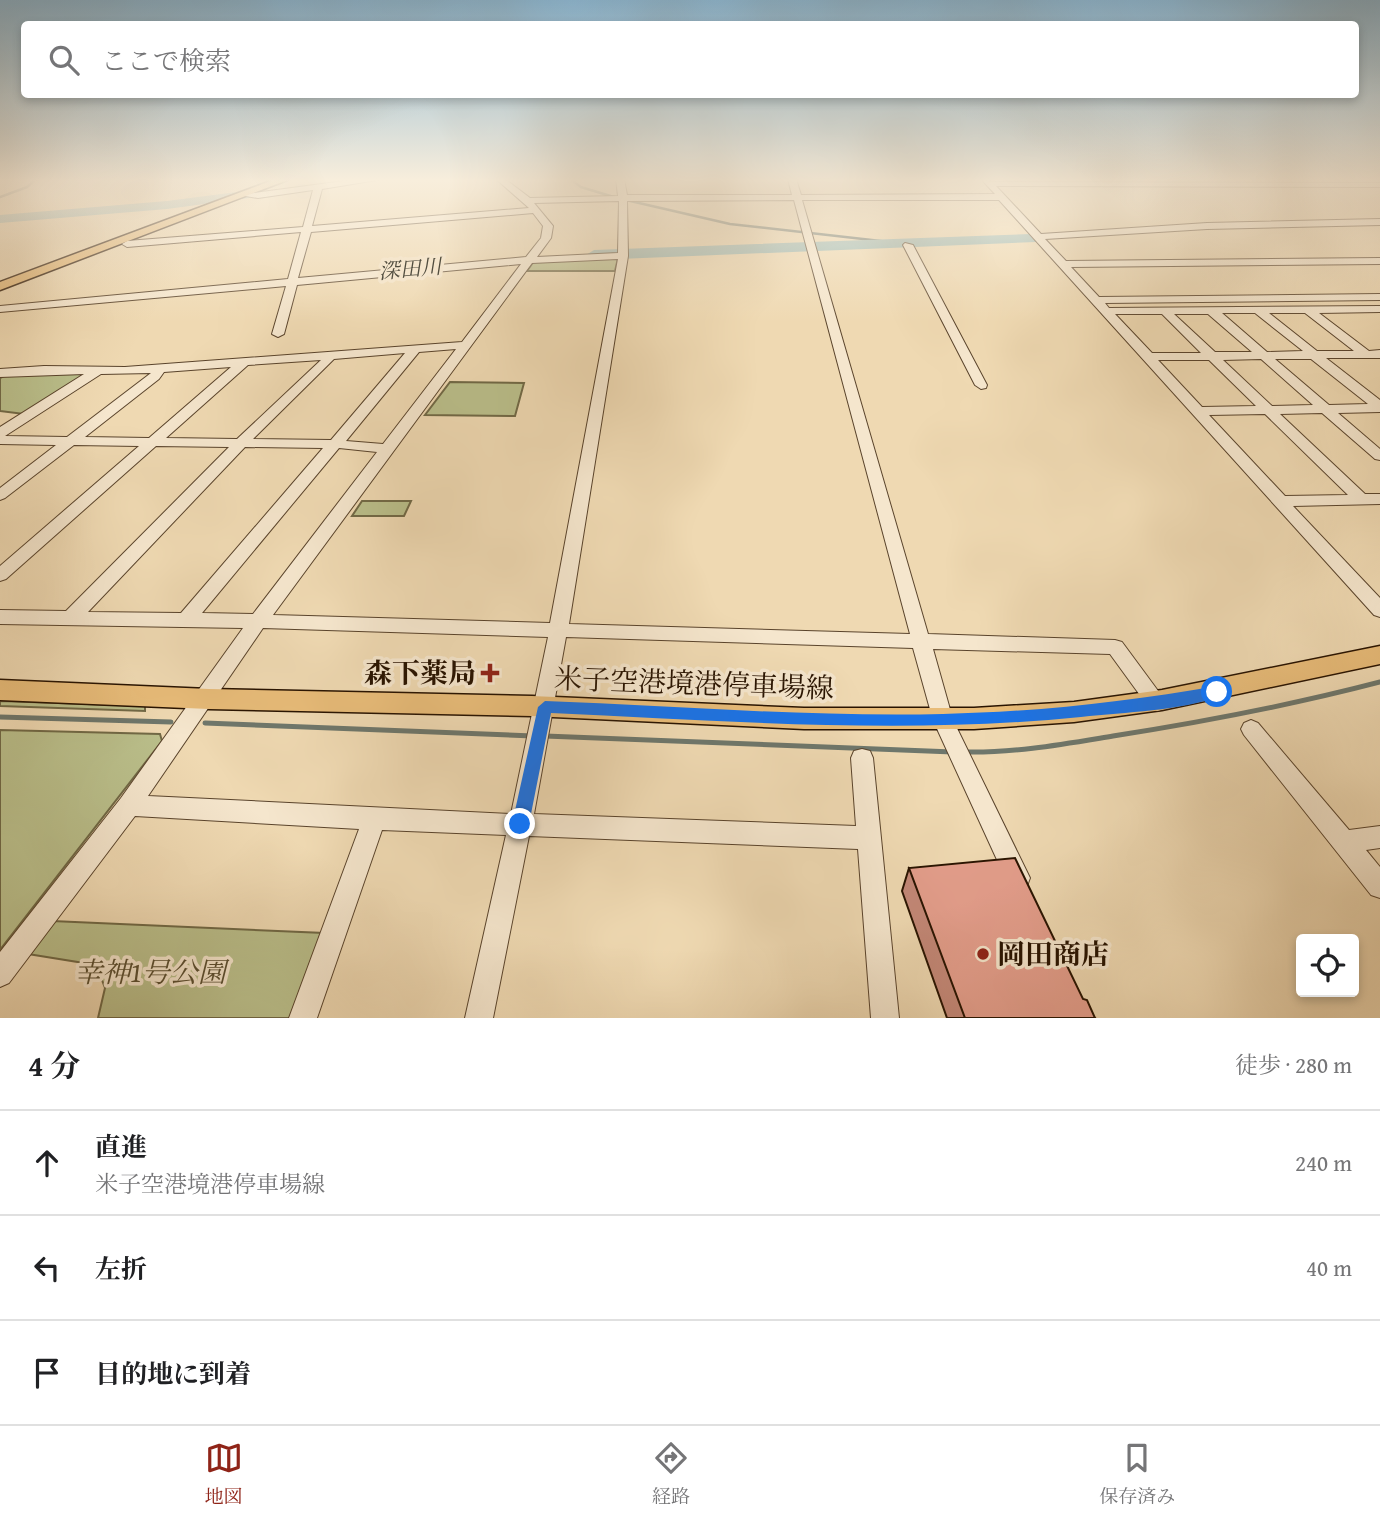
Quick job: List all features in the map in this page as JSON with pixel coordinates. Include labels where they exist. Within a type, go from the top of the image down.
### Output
[{"type":"main road","points":[[0,286],[159,227]]},
{"type":"main road","name":"米子空港境港停車場線","points":[[0,690],[859,720],[943,720],[1032,716],[1157,702],[1380,655]]},
{"type":"street","points":[[127,244],[338,227]]},
{"type":"street","points":[[0,974],[129,805],[258,621],[530,260],[545,238],[548,227]]},
{"type":"street","points":[[479,1018],[545,707],[623,256],[622,227]]},
{"type":"street","points":[[805,227],[943,720],[1025,893]]},
{"type":"street","points":[[1027,227],[1380,610]]},
{"type":"street","points":[[1036,237],[1200,227]]},
{"type":"street","points":[[278,334],[308,229]]},
{"type":"street","points":[[908,245],[981,385]]},
{"type":"street","points":[[0,309],[530,260],[623,256]]},
{"type":"street","points":[[1062,264],[1380,261]]},
{"type":"street","points":[[1094,300],[1378,302]]},
{"type":"street","points":[[1105,311],[1361,309],[1378,302]]},
{"type":"street","points":[[1307,309],[1374,354],[1380,364]]},
{"type":"street","points":[[1361,309],[1380,322]]},
{"type":"street","points":[[1211,310],[1380,456]]},
{"type":"street","points":[[1258,310],[1380,407]]},
{"type":"street","points":[[1165,311],[1362,499]]},
{"type":"street","points":[[0,373],[44,369],[160,369],[466,345]]},
{"type":"street","points":[[186,620],[417,347]]},
{"type":"street","points":[[1146,357],[1374,354]]},
{"type":"street","points":[[71,618],[330,355]]},
{"type":"street","points":[[0,575],[244,362]]},
{"type":"street","points":[[0,495],[155,376],[160,369]]},
{"type":"street","points":[[0,433],[98,370]]},
{"type":"street","points":[[1196,411],[1380,407]]},
{"type":"street","points":[[0,440],[337,444],[388,449]]},
{"type":"street","points":[[1280,500],[1380,499]]},
{"type":"street","points":[[0,617],[258,621],[1115,647],[1157,702]]},
{"type":"street","points":[[1251,729],[1380,886]]},
{"type":"street","points":[[862,758],[886,1018]]},
{"type":"street","points":[[129,805],[374,819],[870,838]]},
{"type":"street","points":[[303,1018],[374,819]]},
{"type":"street","points":[[1344,842],[1380,836]]},
{"type":"green space","points":[[618,258],[615,271],[527,271],[534,261]]},
{"type":"green space","points":[[80,373],[83,376],[24,414],[0,411],[0,378],[4,376]]},
{"type":"green space","points":[[450,382],[524,383],[515,416],[425,415]]},
{"type":"green space","points":[[362,501],[411,501],[404,516],[352,516]]},
{"type":"green space","points":[[0,701],[145,706],[145,711],[0,706]]},
{"type":"green space","points":[[0,730],[160,734],[162,741],[0,950]]},
{"type":"green space","name":"幸神1号公園","points":[[52,921],[324,933],[293,1018],[98,1018],[105,988],[96,965],[28,954]]},
{"type":"building","name":"岡田商店","points":[[1015,858],[1083,999],[1087,1000],[1095,1018],[965,1018],[909,868]]},
{"type":"waterway","points":[[752,227],[907,244]]},
{"type":"waterway","name":"深田川","points":[[594,255],[1030,239]]},
{"type":"waterway","points":[[965,752],[1039,747],[1147,731],[1281,706],[1380,682]]},
{"type":"waterway","points":[[0,717],[171,722]]},
{"type":"waterway","points":[[205,723],[533,736]]},
{"type":"waterway","points":[[545,736],[953,752]]},
{"type":"place","name":"森下薬局","points":[[490,673]]},
{"type":"place","name":"岡田商店","points":[[983,954]]},
{"type":"route","points":[[520,824],[545,707],[859,720],[943,720],[1032,716],[1144,705],[1217,692]]}]
